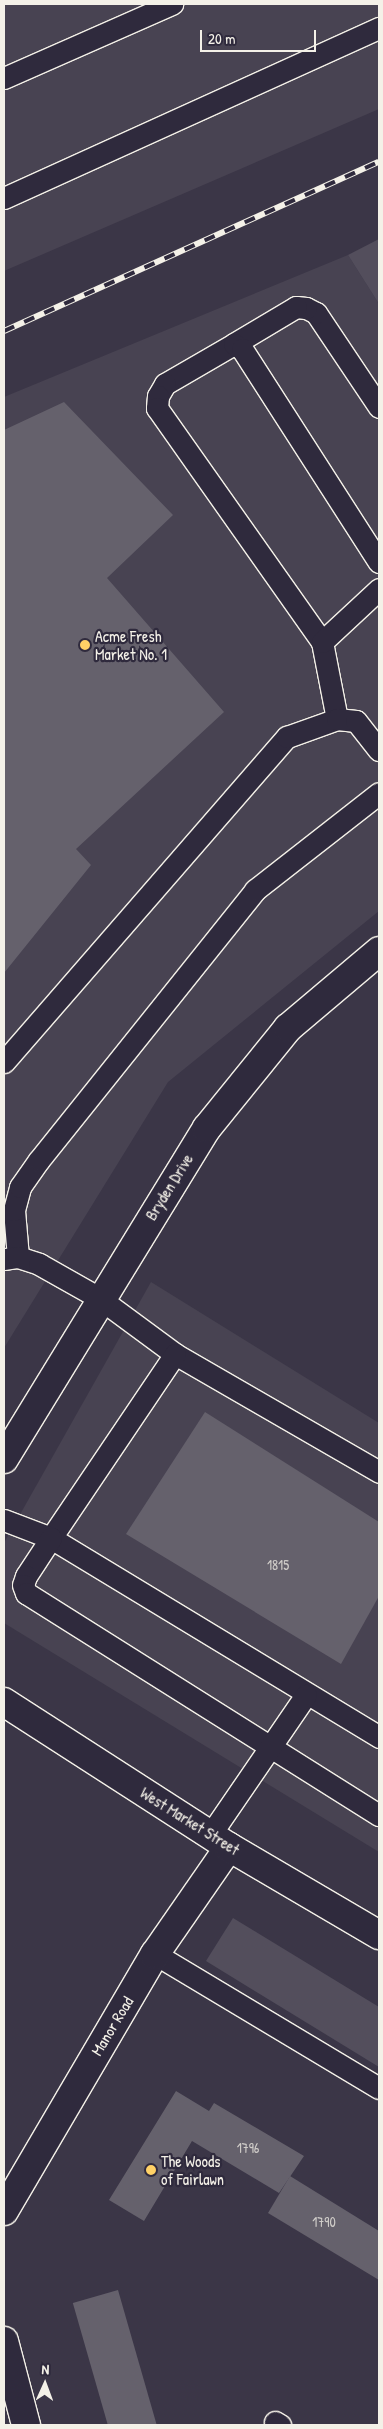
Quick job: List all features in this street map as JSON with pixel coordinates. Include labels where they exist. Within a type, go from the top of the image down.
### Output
[{"type":"street","name":"Bryden Drive","points":[[4,1459],[99,1298],[220,1113],[288,1028],[379,951]]},
{"type":"street","name":"West Market Street","points":[[4,1702],[220,1841],[379,1935]]},
{"type":"street","name":"Manor Road","points":[[4,2212],[220,1841]]},
{"type":"street","points":[[4,2341],[26,2425]]},
{"type":"lane","points":[[4,78],[172,4]]},
{"type":"lane","points":[[4,198],[379,28]]},
{"type":"lane","points":[[337,719],[322,642],[157,408],[166,384],[296,307],[306,308],[316,313],[379,407]]},
{"type":"lane","points":[[234,344],[242,349],[379,562]]},
{"type":"lane","points":[[322,642],[379,589]]},
{"type":"lane","points":[[4,1062],[267,756],[287,737],[337,719],[356,721],[379,750]]},
{"type":"lane","points":[[379,793],[256,890],[39,1160],[20,1187],[14,1210],[11,1258],[99,1298],[175,1354],[379,1472]]},
{"type":"lane","points":[[175,1354],[26,1576],[23,1585],[26,1593],[269,1749],[379,1815]]},
{"type":"lane","points":[[4,1520],[51,1538],[306,1695],[379,1737]]},
{"type":"lane","points":[[220,1841],[269,1749],[306,1695]]},
{"type":"lane","points":[[155,1954],[379,2088]]},
{"type":"shaded area","points":[[4,4],[379,4],[379,109],[4,271]]},
{"type":"shaded area","points":[[379,239],[379,304],[348,255]]},
{"type":"shaded area","points":[[348,255],[379,304],[379,911],[168,1082],[4,1348],[4,397]]},
{"type":"shaded area","points":[[151,1282],[379,1423],[379,1852],[4,1623],[4,1543]]},
{"type":"shaded area","points":[[233,1918],[379,2007],[379,2067],[206,1961]]},
{"type":"building","name":"Acme Fresh Market No. 1","points":[[64,402],[173,515],[107,578],[224,712],[76,849],[91,865],[4,973],[4,430]]},
{"type":"building","points":[[205,1412],[379,1522],[379,1596],[341,1664],[126,1534]]},
{"type":"building","points":[[176,2091],[209,2111],[214,2103],[304,2156],[279,2193],[192,2141],[144,2221],[109,2200]]},
{"type":"building","points":[[290,2176],[379,2231],[379,2280],[268,2213]]},
{"type":"building","points":[[118,2290],[157,2425],[108,2425],[73,2303]]},
{"type":"railway","points":[[4,331],[379,162]]},
{"type":"place","name":"Acme Fresh Market No. 1","points":[[85,645]]},
{"type":"place","name":"The Woods of Fairlawn","points":[[151,2170]]}]
